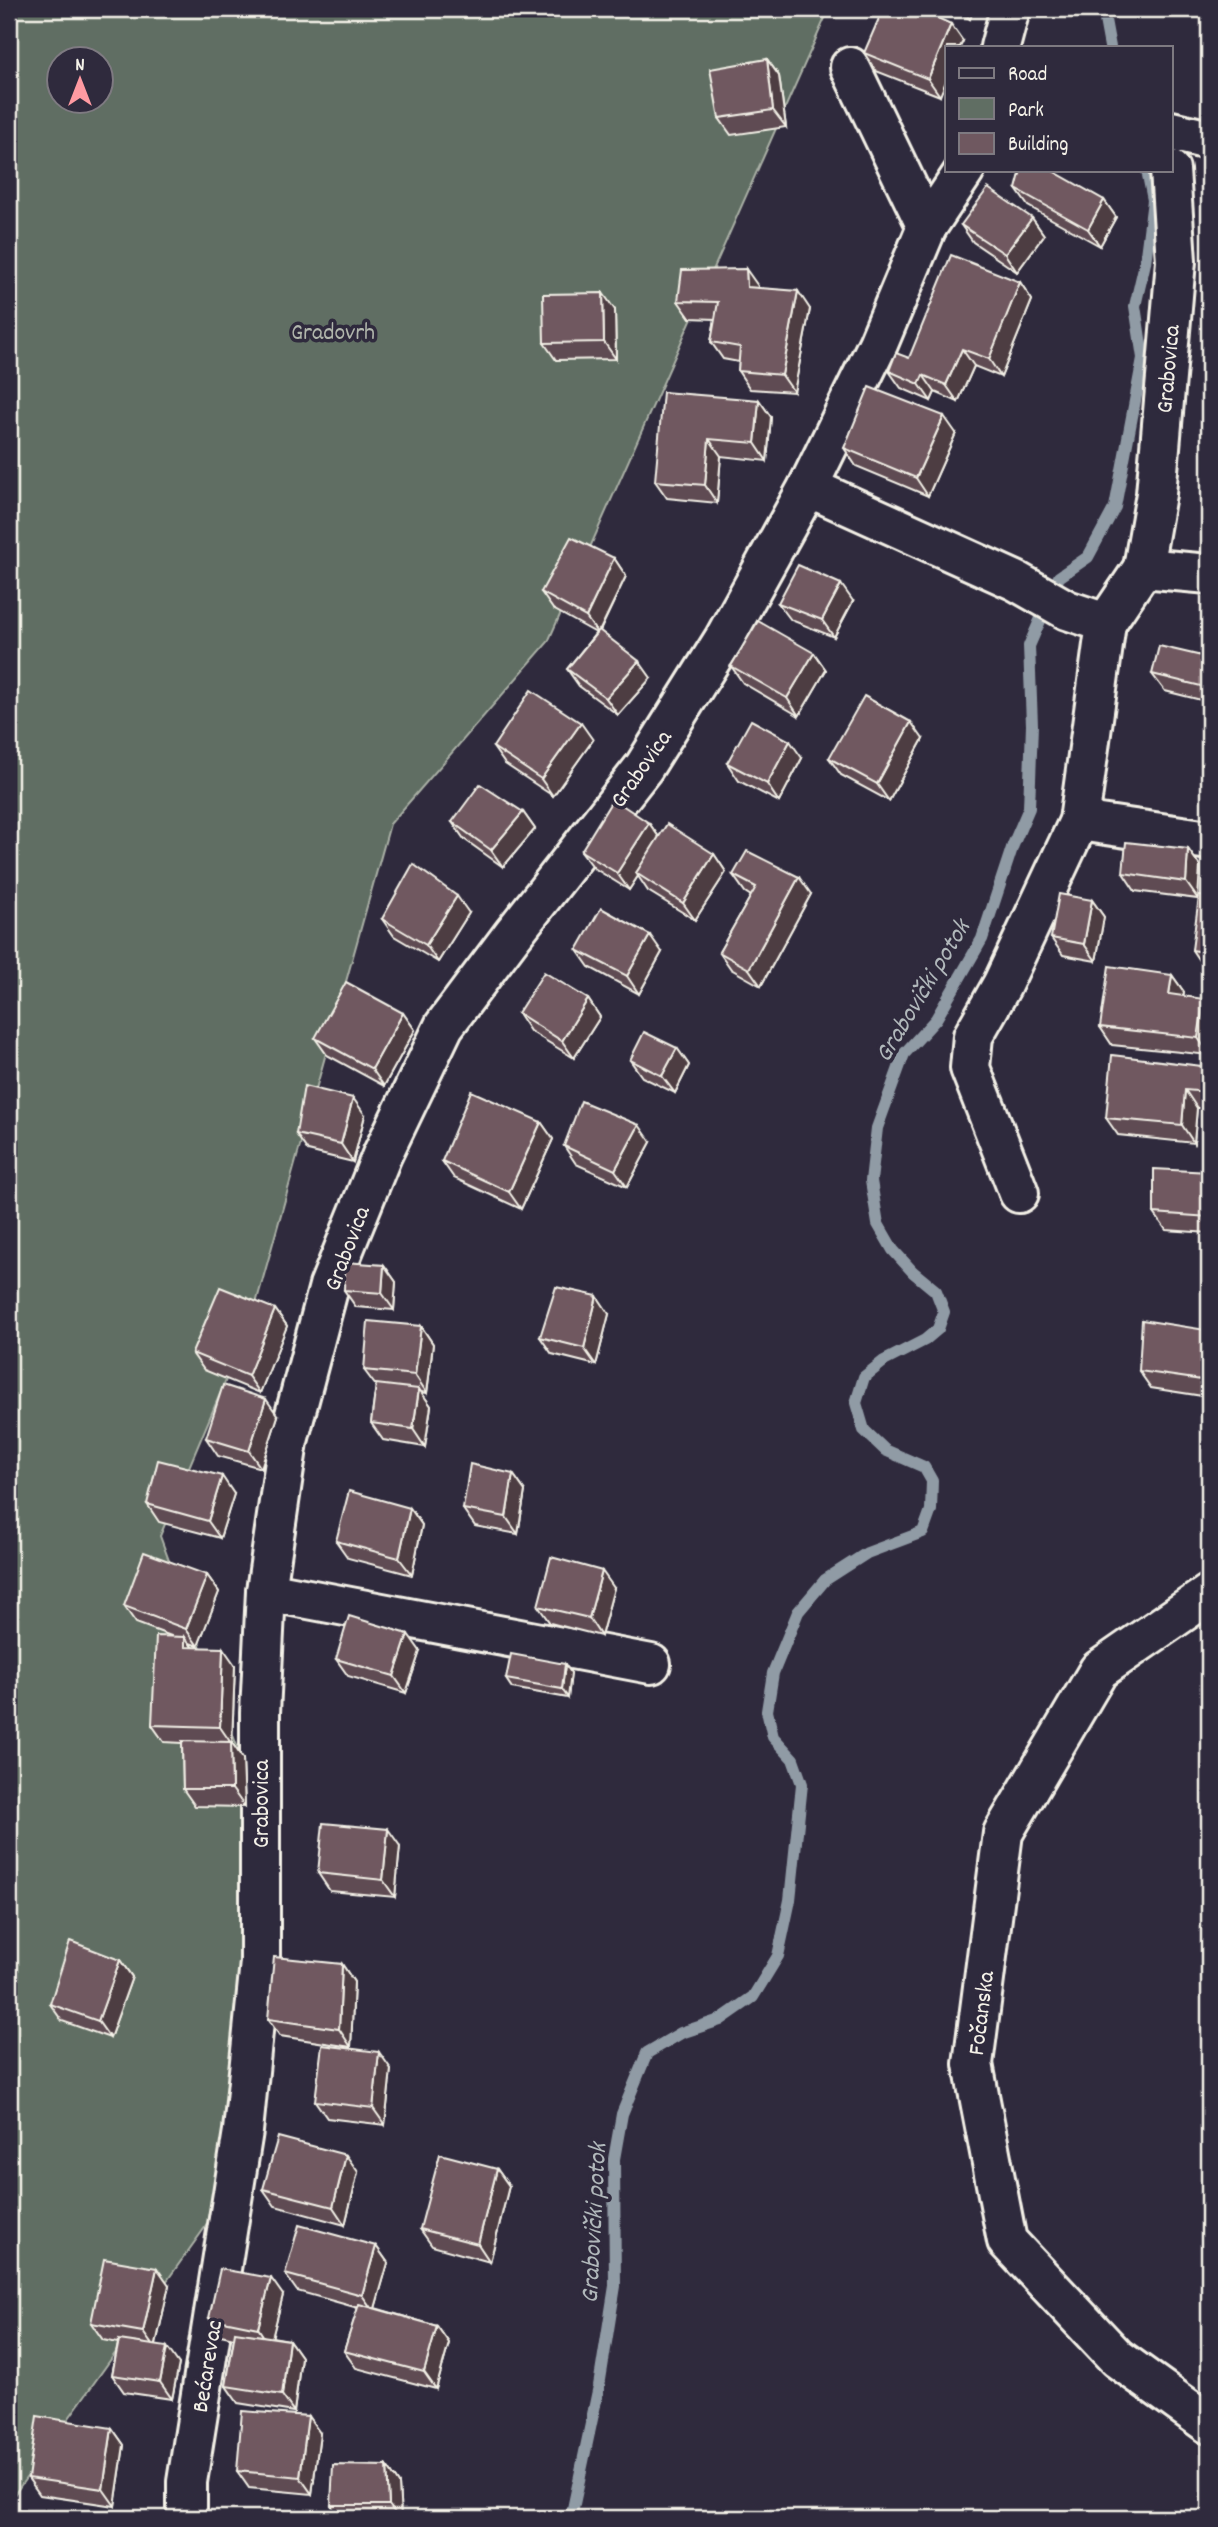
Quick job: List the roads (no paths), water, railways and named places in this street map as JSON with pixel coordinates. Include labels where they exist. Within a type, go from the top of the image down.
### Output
[{"type":"street","points":[[1000,46],[1010,9]]},
{"type":"street","points":[[850,67],[928,227]]},
{"type":"street","points":[[1172,131],[1209,139]]},
{"type":"street","name":"Grabovica","points":[[243,2131],[260,1962],[260,1713],[266,1591],[288,1441],[329,1286],[382,1155],[444,1026],[645,767],[724,639],[808,487],[878,344],[928,227],[964,172]]},
{"type":"street","name":"Grabovica","points":[[1019,1193],[970,1068],[973,1036],[1002,985],[1079,821],[1106,623],[1143,568],[1156,494],[1176,261],[1170,172]]},
{"type":"street","points":[[808,487],[1016,581],[1067,610],[1106,623]]},
{"type":"street","points":[[1143,568],[1209,574]]},
{"type":"street","points":[[1079,821],[1209,840]]},
{"type":"street","points":[[266,1591],[651,1664]]},
{"type":"street","name":"Fočanska","points":[[1209,1594],[1099,1670],[1003,1833],[973,2064],[1007,2241],[1117,2358],[1209,2424]]},
{"type":"street","name":"Bećarevac","points":[[187,2518],[187,2482],[243,2131]]},
{"type":"waterway","name":"Grabovički potok","points":[[1103,9],[1110,46]]},
{"type":"waterway","name":"Grabovički potok","points":[[571,2518],[599,2386],[615,2286],[614,2159],[622,2114],[647,2053],[681,2033],[720,2020],[753,1997],[778,1956],[790,1900],[802,1784],[793,1759],[773,1737],[767,1711],[773,1673],[798,1612],[825,1580],[867,1553],[923,1532],[931,1510],[932,1481],[924,1467],[885,1450],[864,1430],[856,1403],[864,1377],[884,1361],[925,1340],[938,1329],[944,1312],[936,1291],[913,1272],[893,1250],[878,1224],[871,1181],[877,1128],[904,1054],[936,1019],[982,939],[1013,845],[1029,808],[1032,725],[1029,646],[1059,577],[1088,557],[1115,507],[1143,358],[1135,306],[1145,263],[1153,200],[1147,172]]},
{"type":"park label","name":"Gradovrh","points":[[333,331]]}]
